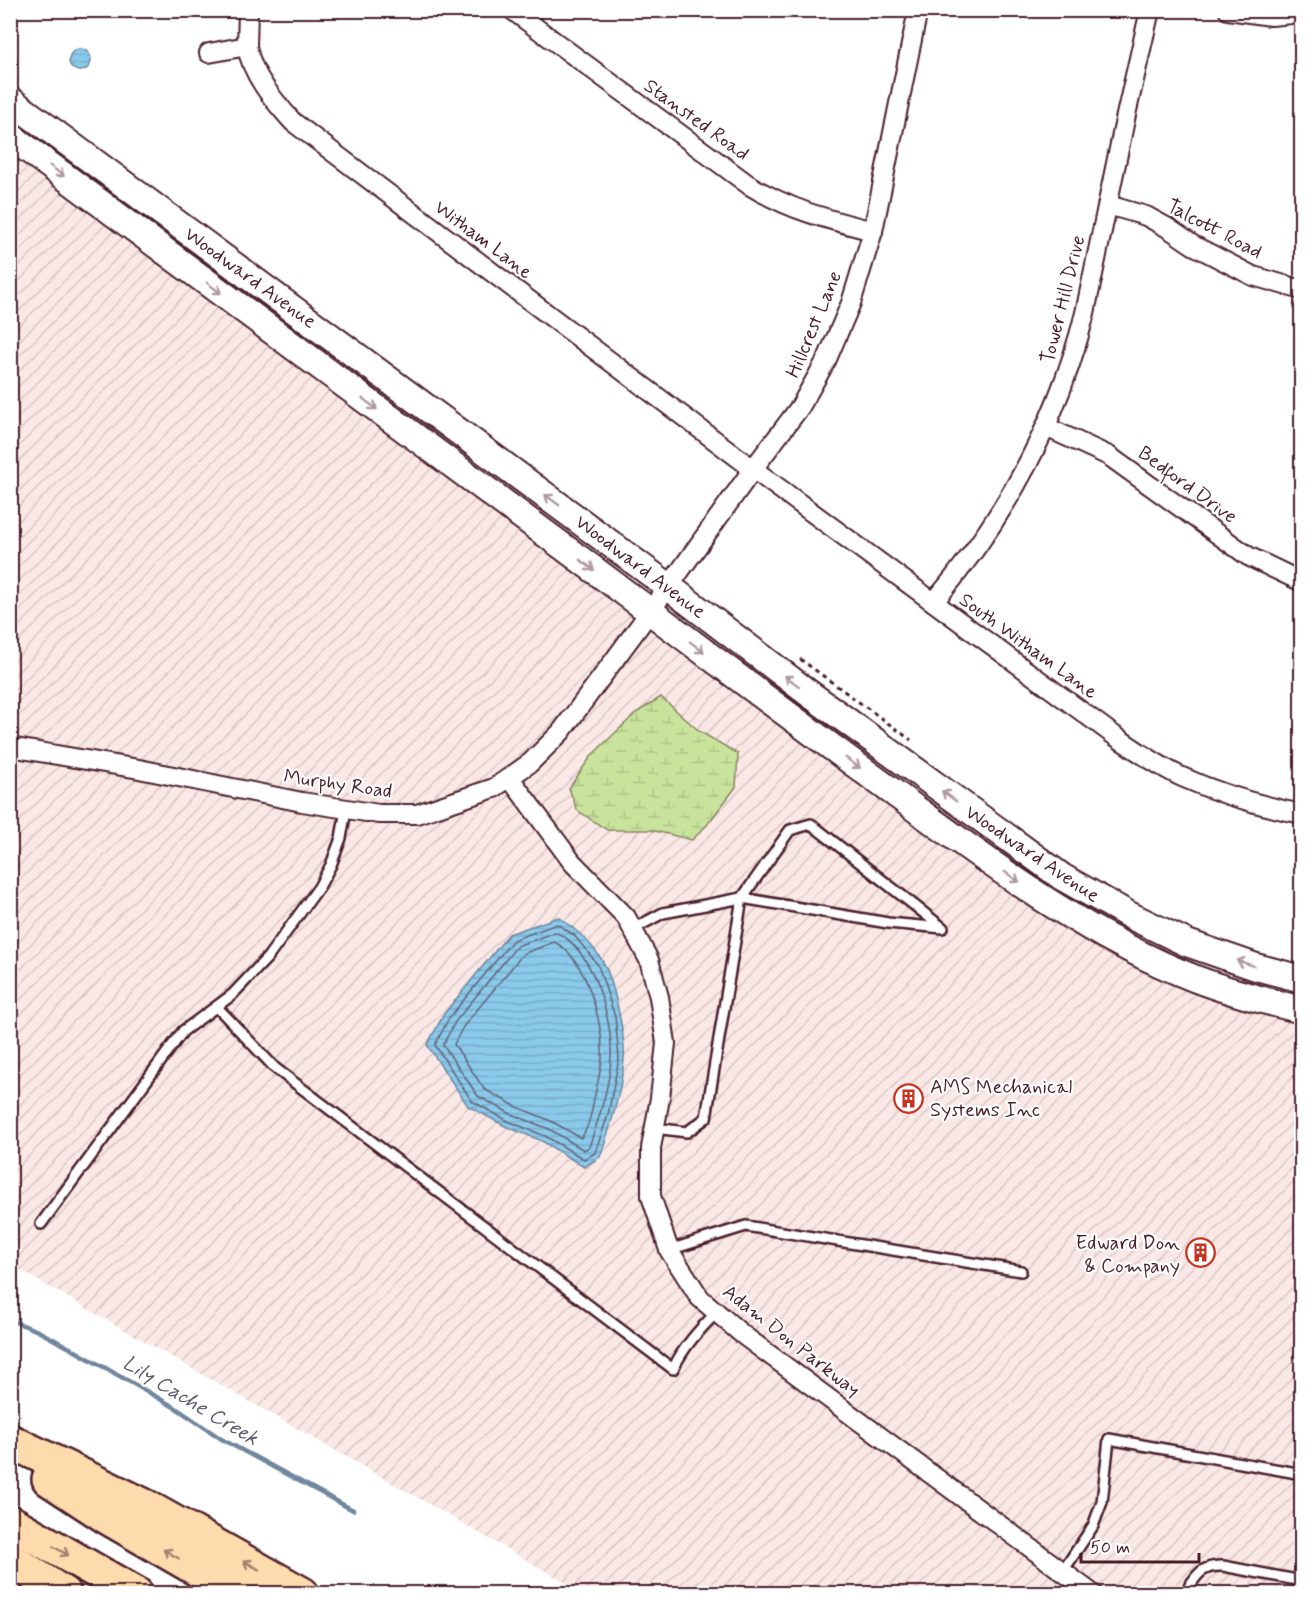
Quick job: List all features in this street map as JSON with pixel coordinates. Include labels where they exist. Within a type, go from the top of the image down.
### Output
[{"type":"highway","points":[[10,1441],[143,1505],[302,1593]]},
{"type":"highway","points":[[10,1454],[106,1517],[240,1593]]},
{"type":"highway","points":[[10,1522],[136,1593]]},
{"type":"highway","points":[[10,1559],[64,1593]]},
{"type":"street","points":[[208,53],[247,46],[248,10]]},
{"type":"street","name":"Stansted Road","points":[[512,10],[774,201],[873,231]]},
{"type":"street","name":"Hillcrest Lane","points":[[650,612],[800,407],[827,359],[851,303],[873,231],[918,10]]},
{"type":"street","name":"Tower Hill Drive","points":[[934,602],[973,555],[992,526],[1026,469],[1046,427],[1077,342],[1150,10]]},
{"type":"street","points":[[1228,10],[1271,16],[1302,14]]},
{"type":"street","name":"Witham Lane","points":[[247,46],[249,57],[273,100],[293,122],[753,469]]},
{"type":"street","name":"Woodward Avenue","points":[[10,100],[669,587],[807,692],[1062,877],[1131,916],[1187,943],[1256,967],[1302,979]]},
{"type":"street","name":"Woodward Avenue","points":[[10,136],[775,706],[952,835],[1076,919],[1198,980],[1302,1010]]},
{"type":"street","name":"Talcott Road","points":[[1108,205],[1146,216],[1193,245],[1253,276],[1302,290]]},
{"type":"street","name":"Bedford Drive","points":[[1046,427],[1109,456],[1248,556],[1302,582]]},
{"type":"street","name":"South Witham Lane","points":[[753,469],[1115,736],[1150,759],[1182,777],[1250,803],[1302,814]]},
{"type":"street","name":"Murphy Road","points":[[10,747],[139,769],[346,810],[379,814],[417,814],[494,788],[530,763],[561,732],[650,612]]},
{"type":"street","name":"Adam Don Parkway","points":[[510,778],[572,862],[626,917],[649,960],[660,997],[666,1043],[660,1098],[651,1148],[651,1196],[669,1250],[700,1298],[743,1335],[1093,1593]]},
{"type":"lane","points":[[41,1224],[183,1032],[217,1007],[268,957],[319,887],[331,866],[341,837],[346,810]]},
{"type":"lane","points":[[633,930],[663,913],[742,898],[888,923],[943,928],[811,824],[790,830],[742,898],[706,1118],[687,1132],[654,1128]]},
{"type":"lane","points":[[217,1007],[276,1068],[673,1369],[682,1350],[695,1333],[717,1312]]},
{"type":"lane","points":[[669,1250],[746,1226],[1021,1271]]},
{"type":"lane","points":[[1063,1571],[1093,1526],[1102,1502],[1109,1439],[1302,1474]]},
{"type":"lane","points":[[1184,1593],[1198,1573],[1212,1566],[1223,1566],[1302,1581]]},
{"type":"path","points":[[791,652],[915,743]]},
{"type":"shaded area","points":[[10,147],[1015,893],[1301,1019],[1301,1593],[584,1593],[11,1265]]},
{"type":"green space","points":[[661,697],[699,731],[738,754],[736,787],[707,825],[692,840],[651,830],[607,830],[577,810],[569,788],[592,755],[636,713]]},
{"type":"water","points":[[80,49],[88,52],[91,60],[88,68],[80,71],[72,68],[69,60],[72,52]]},
{"type":"water","points":[[558,917],[583,937],[603,962],[615,996],[623,1038],[623,1072],[612,1121],[600,1157],[584,1167],[542,1141],[505,1126],[468,1106],[427,1045],[444,1014],[509,934]]},
{"type":"waterway","name":"Lily Cache Creek","points":[[10,1320],[38,1331],[70,1348],[176,1408],[223,1440],[353,1510]]},
{"type":"place","name":"AMS Mechanical Systems Inc","points":[[909,1098]]},
{"type":"place","name":"Edward Don & Company","points":[[1201,1253]]}]
